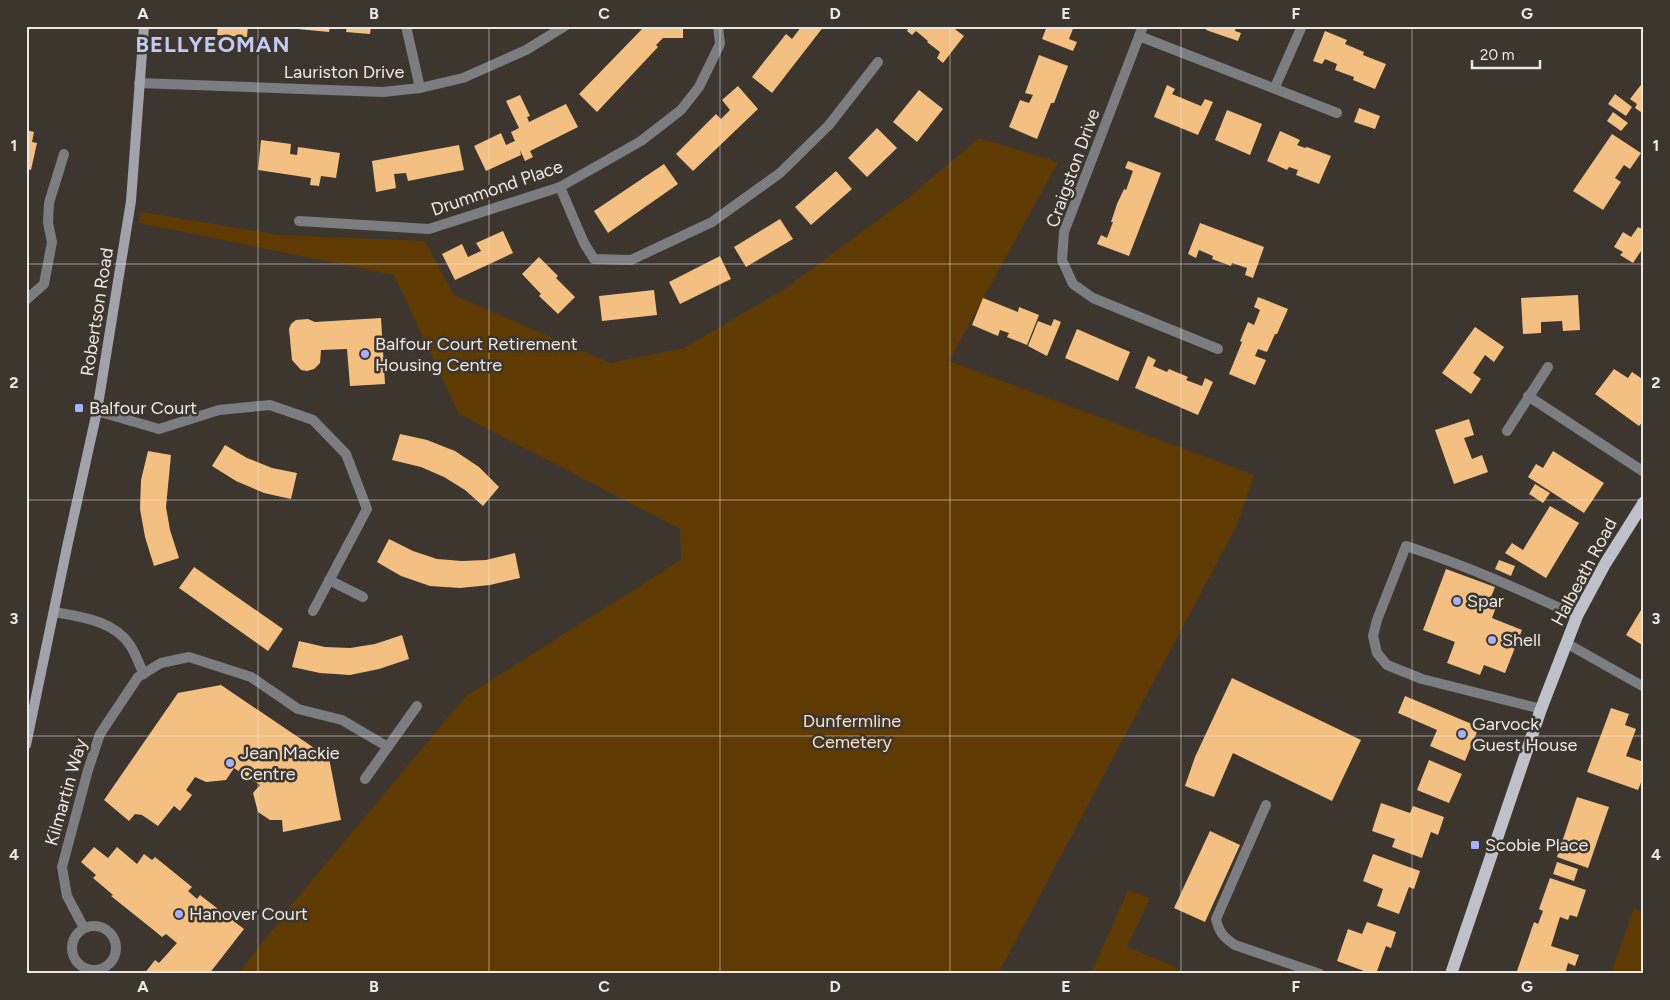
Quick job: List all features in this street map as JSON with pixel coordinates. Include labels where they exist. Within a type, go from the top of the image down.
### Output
[{"type":"main road","name":"Halbeath Road","points":[[1451,974],[1541,709],[1566,642],[1577,616],[1605,564],[1642,509]]},
{"type":"street","name":"Robertson Road","points":[[26,745],[97,411],[130,201],[144,26]]},
{"type":"street","points":[[406,26],[420,88]]},
{"type":"street","name":"Lauriston Drive","points":[[139,82],[383,92],[420,88],[464,78],[526,50],[565,26]]},
{"type":"street","name":"Drummond Place","points":[[299,221],[429,229],[560,188],[641,141],[681,110],[699,88],[720,44],[718,26]]},
{"type":"street","points":[[1276,88],[1302,26]]},
{"type":"street","points":[[1141,31],[1337,113]]},
{"type":"street","name":"Craigston Drive","points":[[1141,31],[1064,232],[1062,260],[1073,284],[1093,298],[1218,349]]},
{"type":"street","points":[[560,188],[584,243],[594,259],[631,260],[712,222],[780,173],[829,125],[878,62]]},
{"type":"street","points":[[26,300],[44,284],[52,242],[48,223],[49,203],[64,154]]},
{"type":"street","points":[[1507,431],[1548,367]]},
{"type":"street","points":[[1528,396],[1644,472]]},
{"type":"street","points":[[97,411],[158,429],[219,410],[270,405],[313,420],[346,454],[367,508],[312,611]]},
{"type":"street","points":[[1541,709],[1422,679],[1387,664],[1377,653],[1373,636],[1377,620],[1406,546],[1505,582],[1577,616]]},
{"type":"street","points":[[329,580],[363,597]]},
{"type":"street","points":[[54,612],[88,618],[117,630],[130,645],[144,674]]},
{"type":"street","points":[[1566,642],[1644,687]]},
{"type":"street","name":"Kilmartin Way","points":[[84,928],[67,896],[62,867],[88,770],[100,734],[138,677],[161,663],[189,657],[251,677],[298,710],[342,720],[388,747]]},
{"type":"street","points":[[365,779],[417,706]]},
{"type":"street","points":[[1266,805],[1216,919],[1219,931],[1222,937],[1235,944],[1320,974]]},
{"type":"street","points":[[100,927],[112,935],[116,949],[115,957],[105,968],[98,971],[91,971],[78,965],[74,959],[72,945],[74,938],[84,928],[100,927]]},
{"type":"green space","name":"Dunfermline Cemetery","points":[[979,138],[1058,162],[949,361],[1254,475],[1237,525],[998,974],[238,974],[298,897],[466,696],[681,560],[680,529],[459,414],[394,275],[139,223],[141,212],[280,235],[425,241],[454,295],[610,363],[684,348],[783,290],[908,198]]},
{"type":"green space","points":[[1128,890],[1150,898],[1127,947],[1178,968],[1176,974],[1091,974]]},
{"type":"green space","points":[[1634,908],[1644,914],[1644,974],[1611,974]]},
{"type":"building","points":[[218,26],[248,26],[247,37],[217,35]]},
{"type":"building","points":[[287,26],[330,26],[329,32],[287,28]]},
{"type":"building","points":[[347,26],[371,26],[370,34],[346,32]]},
{"type":"building","points":[[645,26],[683,26],[683,38],[663,38],[656,45],[658,47],[597,112],[579,94]]},
{"type":"building","points":[[799,26],[824,26],[772,93],[752,77],[786,34],[792,39],[801,27]]},
{"type":"building","points":[[910,26],[951,26],[964,36],[943,63],[937,58],[940,52],[928,41],[916,31],[912,35],[907,31]]},
{"type":"building","points":[[1047,26],[1074,26],[1069,39],[1077,42],[1073,51],[1042,39]]},
{"type":"building","points":[[1208,26],[1236,26],[1235,31],[1241,33],[1238,41],[1206,30]]},
{"type":"building","points":[[1325,31],[1347,40],[1345,44],[1364,52],[1363,55],[1386,64],[1375,89],[1353,80],[1354,77],[1335,70],[1337,64],[1325,59],[1322,64],[1313,61]]},
{"type":"building","points":[[1039,55],[1068,66],[1054,103],[1051,103],[1037,139],[1009,127],[1020,100],[1029,103],[1033,95],[1025,93]]},
{"type":"building","points":[[1644,81],[1644,114],[1635,108],[1637,104],[1630,99]]},
{"type":"building","points":[[1167,85],[1175,89],[1172,94],[1201,106],[1205,99],[1213,102],[1198,135],[1154,117]]},
{"type":"building","points":[[738,86],[758,109],[693,171],[676,154],[716,114],[721,119],[730,110],[722,100]]},
{"type":"building","points":[[919,90],[943,109],[917,142],[893,122]]},
{"type":"building","points":[[1615,94],[1632,107],[1626,116],[1608,104]]},
{"type":"building","points":[[520,95],[530,116],[527,117],[529,122],[566,104],[578,127],[530,151],[533,157],[525,161],[520,150],[521,155],[486,171],[474,146],[501,133],[506,145],[515,141],[511,132],[519,128],[506,101]]},
{"type":"building","points":[[1359,108],[1380,116],[1375,129],[1354,122]]},
{"type":"building","points":[[1227,110],[1262,124],[1250,155],[1215,140]]},
{"type":"building","points":[[1613,112],[1628,123],[1621,131],[1607,121]]},
{"type":"building","points":[[877,128],[897,148],[867,177],[848,158]]},
{"type":"building","points":[[26,130],[34,132],[32,142],[37,143],[31,170],[26,169]]},
{"type":"building","points":[[1280,131],[1300,140],[1297,145],[1331,156],[1319,184],[1296,175],[1298,170],[1289,167],[1287,170],[1267,161]]},
{"type":"building","points":[[1612,134],[1641,153],[1630,169],[1624,165],[1615,178],[1621,182],[1603,210],[1573,191]]},
{"type":"building","points":[[261,140],[291,144],[290,154],[297,155],[298,147],[340,153],[336,178],[321,176],[319,186],[310,185],[311,178],[258,170]]},
{"type":"building","points":[[459,145],[464,170],[408,181],[406,173],[394,174],[396,188],[376,192],[372,161]]},
{"type":"building","points":[[1128,161],[1161,173],[1129,256],[1097,244],[1101,235],[1107,238],[1117,204],[1124,189],[1126,190],[1133,171],[1125,168]]},
{"type":"building","points":[[664,164],[678,184],[608,233],[594,211]]},
{"type":"building","points":[[836,171],[852,189],[811,225],[795,207]]},
{"type":"building","points":[[780,219],[793,239],[746,267],[734,247]]},
{"type":"building","points":[[1200,223],[1264,247],[1253,278],[1245,275],[1247,268],[1232,263],[1231,266],[1212,259],[1213,256],[1199,250],[1196,258],[1188,254]]},
{"type":"building","points":[[1638,227],[1644,230],[1644,253],[1641,251],[1633,263],[1620,255],[1623,252],[1614,247],[1623,232],[1631,237]]},
{"type":"building","points":[[503,231],[513,253],[455,280],[442,254],[462,244],[468,257],[481,251],[476,243]]},
{"type":"building","points":[[720,256],[731,279],[680,304],[669,282]]},
{"type":"building","points":[[539,257],[575,297],[558,314],[539,296],[541,294],[522,274]]},
{"type":"building","points":[[654,290],[657,315],[602,321],[599,296]]},
{"type":"building","points":[[1578,295],[1580,330],[1563,331],[1562,321],[1541,322],[1541,333],[1523,334],[1521,298]]},
{"type":"building","points":[[1258,297],[1288,309],[1267,352],[1258,349],[1255,356],[1266,360],[1255,385],[1229,374],[1248,322],[1254,325],[1260,310],[1254,307]]},
{"type":"building","points":[[983,298],[1018,312],[1019,307],[1039,315],[1027,345],[1007,337],[1009,333],[1000,330],[998,336],[972,325]]},
{"type":"building","name":"Balfour Court Retirement Housing Centre","points":[[381,318],[385,384],[350,386],[347,349],[321,350],[320,363],[314,369],[307,371],[301,370],[292,360],[289,329],[296,320],[308,319],[315,322]]},
{"type":"building","points":[[1054,319],[1061,322],[1047,356],[1028,346],[1038,321],[1051,326]]},
{"type":"building","points":[[1475,327],[1504,347],[1494,362],[1485,355],[1473,373],[1481,379],[1471,394],[1442,373]]},
{"type":"building","points":[[1077,329],[1130,352],[1118,381],[1065,358]]},
{"type":"building","points":[[1148,356],[1156,360],[1153,366],[1167,372],[1169,369],[1188,377],[1186,380],[1202,386],[1205,378],[1213,382],[1198,415],[1135,388]]},
{"type":"building","points":[[1614,369],[1628,378],[1632,372],[1644,380],[1644,420],[1639,426],[1595,394]]},
{"type":"building","points":[[1469,419],[1474,435],[1464,438],[1472,459],[1482,455],[1488,472],[1454,484],[1435,430]]},
{"type":"building","points":[[400,434],[427,440],[455,451],[479,467],[499,487],[483,506],[465,490],[444,477],[421,467],[392,460]]},
{"type":"building","points":[[225,445],[247,458],[272,468],[297,473],[291,499],[264,493],[236,481],[212,466]]},
{"type":"building","points":[[148,451],[171,455],[166,507],[170,530],[179,558],[154,566],[145,537],[140,509],[141,480]]},
{"type":"building","points":[[1553,451],[1604,483],[1584,513],[1528,477],[1536,464],[1543,468]]},
{"type":"building","points":[[1535,484],[1550,493],[1543,503],[1529,494]]},
{"type":"building","points":[[1550,506],[1579,523],[1546,578],[1505,553],[1512,543],[1523,550]]},
{"type":"building","points":[[389,539],[413,551],[437,559],[486,560],[515,553],[520,578],[490,585],[460,588],[430,586],[401,576],[377,562]]},
{"type":"building","points":[[1499,560],[1515,566],[1511,576],[1495,569]]},
{"type":"building","points":[[194,567],[283,629],[268,651],[179,588]]},
{"type":"building","points":[[1446,569],[1495,587],[1491,597],[1499,599],[1492,618],[1522,630],[1505,673],[1484,665],[1480,675],[1447,663],[1455,642],[1423,630]]},
{"type":"building","points":[[1644,605],[1644,646],[1626,635]]},
{"type":"building","points":[[402,635],[409,659],[379,669],[350,675],[320,673],[292,667],[299,641],[325,647],[350,648],[375,644]]},
{"type":"building","points":[[1232,678],[1361,740],[1332,801],[1233,753],[1214,797],[1185,786],[1195,757]]},
{"type":"building","name":"Jean Mackie Centre","points":[[221,685],[329,758],[341,820],[283,832],[282,820],[270,820],[258,812],[253,793],[260,785],[234,768],[226,780],[206,782],[195,777],[186,790],[192,795],[180,811],[174,806],[158,826],[142,815],[135,814],[129,821],[104,800],[178,693]]},
{"type":"building","points":[[1405,696],[1479,727],[1465,761],[1430,746],[1437,730],[1398,713]]},
{"type":"building","points":[[1611,708],[1629,714],[1625,725],[1636,729],[1626,756],[1644,762],[1644,775],[1638,790],[1587,772]]},
{"type":"building","points":[[1429,760],[1462,774],[1449,803],[1417,790]]},
{"type":"building","points":[[1577,797],[1609,807],[1588,868],[1557,857]]},
{"type":"building","points":[[1381,803],[1410,813],[1413,806],[1444,817],[1438,835],[1431,832],[1422,858],[1392,847],[1395,839],[1372,831]]},
{"type":"building","points":[[1210,831],[1240,845],[1205,922],[1174,908]]},
{"type":"building","name":"Hanover Court","points":[[94,847],[108,858],[117,847],[137,864],[144,854],[152,860],[155,857],[192,887],[188,891],[197,899],[200,895],[244,929],[209,974],[144,974],[155,960],[159,963],[177,943],[166,934],[162,937],[111,896],[113,895],[93,878],[96,875],[81,862]]},
{"type":"building","points":[[1373,854],[1420,871],[1414,889],[1409,887],[1399,914],[1377,906],[1383,889],[1363,881]]},
{"type":"building","points":[[1557,862],[1578,869],[1574,881],[1553,874]]},
{"type":"building","points":[[1550,878],[1586,890],[1577,917],[1570,915],[1568,920],[1560,917],[1551,946],[1579,955],[1575,966],[1568,963],[1565,974],[1516,974],[1534,922],[1538,924],[1543,911],[1539,909]]},
{"type":"building","points":[[1367,922],[1396,932],[1391,948],[1386,946],[1376,974],[1337,961],[1348,929],[1362,934]]},
{"type":"place","name":"Balfour Court Retirement Housing Centre","points":[[365,354]]},
{"type":"place","name":"Balfour Court","points":[[79,408]]},
{"type":"place","name":"Spar","points":[[1457,601]]},
{"type":"place","name":"Shell","points":[[1492,640]]},
{"type":"place","name":"Garvock Guest House","points":[[1462,734]]},
{"type":"place","name":"Jean Mackie Centre","points":[[230,763]]},
{"type":"place","name":"Scobie Place","points":[[1475,845]]},
{"type":"place","name":"Hanover Court","points":[[179,914]]},
{"type":"district","name":"BELLYEOMAN","points":[[213,44]]}]
